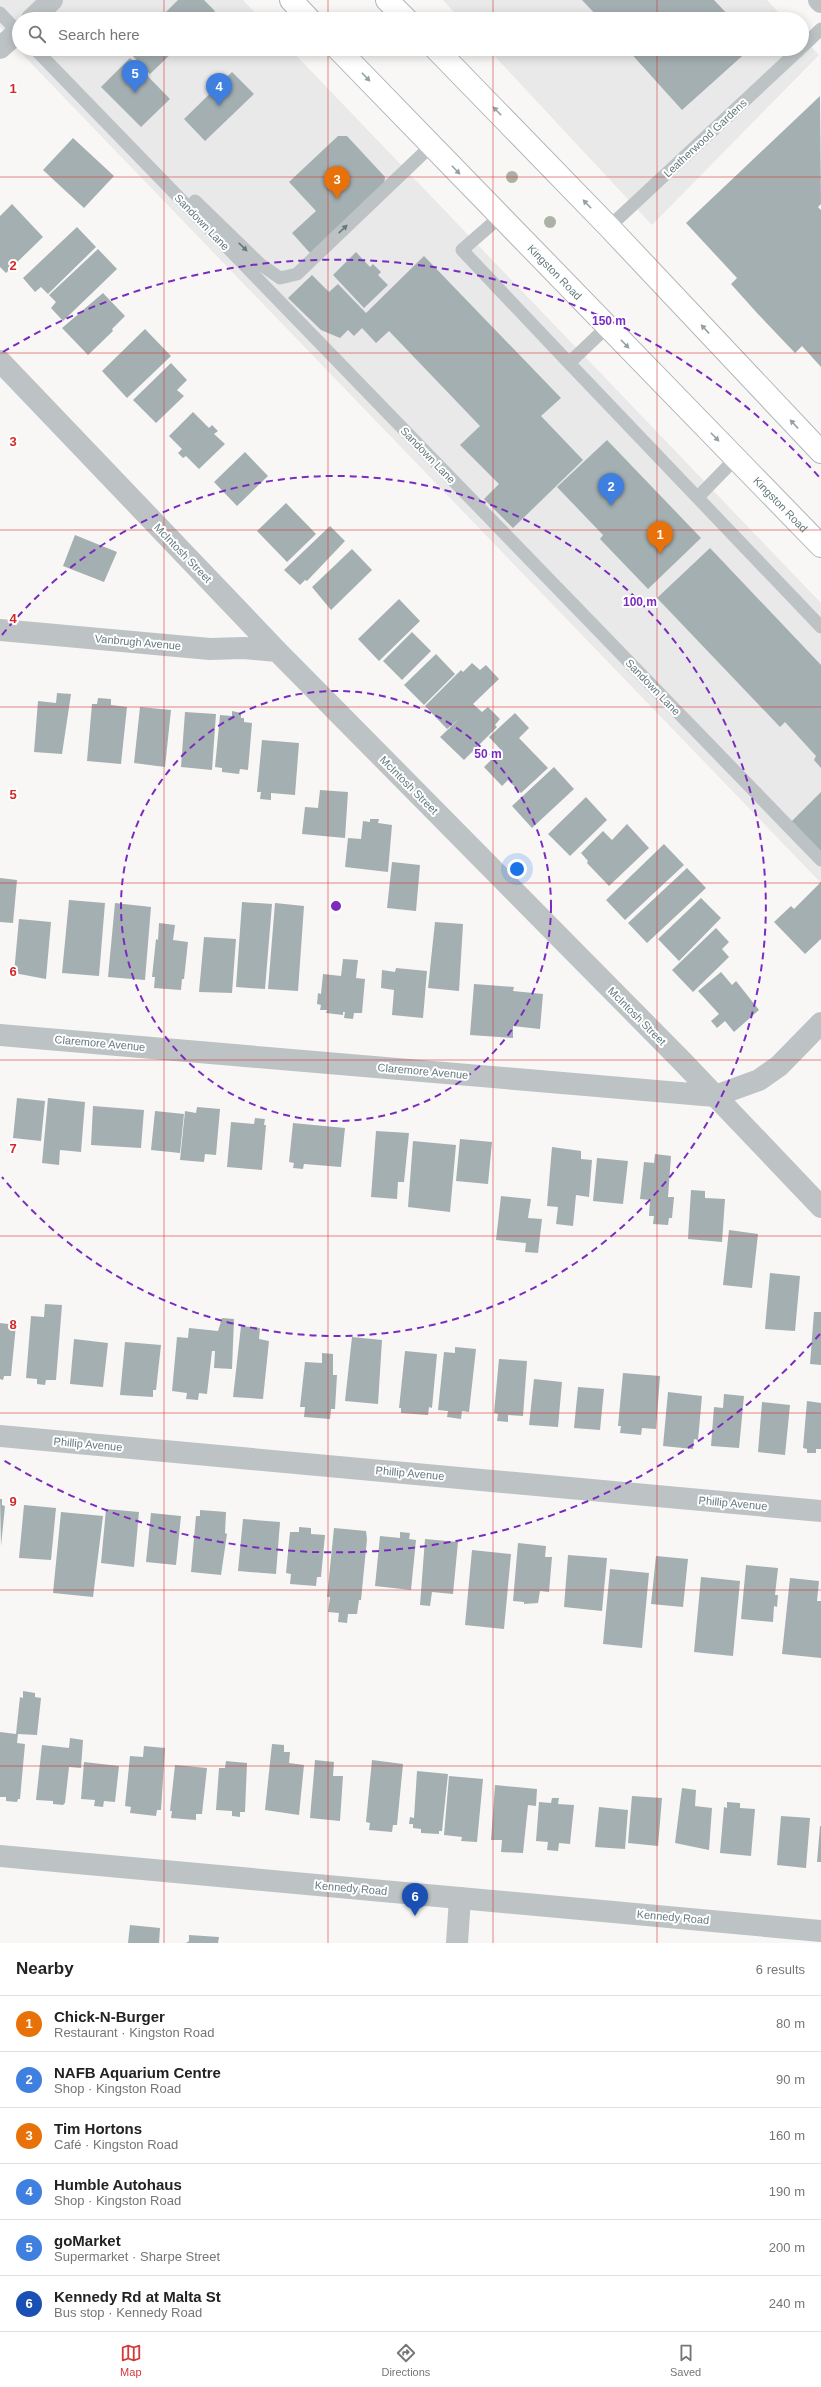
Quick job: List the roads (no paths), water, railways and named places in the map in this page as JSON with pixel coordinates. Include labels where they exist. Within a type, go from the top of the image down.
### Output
[{"type":"main road","points":[[291,0],[302,12]]},
{"type":"main road","points":[[388,0],[399,12]]},
{"type":"main road","name":"Kingston Road","points":[[345,56],[821,546]]},
{"type":"main road","points":[[443,56],[609,227],[821,452]]},
{"type":"street","points":[[40,12],[52,0]]},
{"type":"street","points":[[0,48],[12,38]]},
{"type":"street","name":"McIntosh Street","points":[[0,361],[277,651],[715,1096],[821,1208]]},
{"type":"street","name":"Vanbrugh Avenue","points":[[0,630],[210,649],[244,648],[277,651]]},
{"type":"street","name":"Claremore Avenue","points":[[0,1035],[715,1096],[759,1080],[779,1066],[821,1023]]},
{"type":"street","name":"Phillip Avenue","points":[[0,1436],[821,1511]]},
{"type":"street","name":"Kennedy Road","points":[[0,1856],[821,1931]]},
{"type":"street","points":[[457,1943],[460,1898]]},
{"type":"lane","points":[[0,13],[12,22]]},
{"type":"lane","points":[[809,40],[821,29]]},
{"type":"lane","name":"Sandown Lane","points":[[42,56],[821,860]]},
{"type":"lane","name":"Leatherwood Gardens","points":[[609,227],[792,56]]},
{"type":"lane","points":[[195,201],[260,264],[280,278],[297,274],[432,145]]},
{"type":"lane","points":[[501,216],[462,250],[698,497],[819,620]]},
{"type":"lane","points":[[569,362],[608,326]]},
{"type":"lane","points":[[698,497],[736,458]]},
{"type":"place","name":"goMarket","points":[[135,93]]},
{"type":"place","name":"Humble Autohaus","points":[[219,106]]},
{"type":"place","name":"Tim Hortons","points":[[337,199]]},
{"type":"place","name":"NAFB Aquarium Centre","points":[[611,506]]},
{"type":"place","name":"Chick-N-Burger","points":[[660,554]]},
{"type":"place","name":"Kennedy Rd at Malta St","points":[[415,1916]]}]
